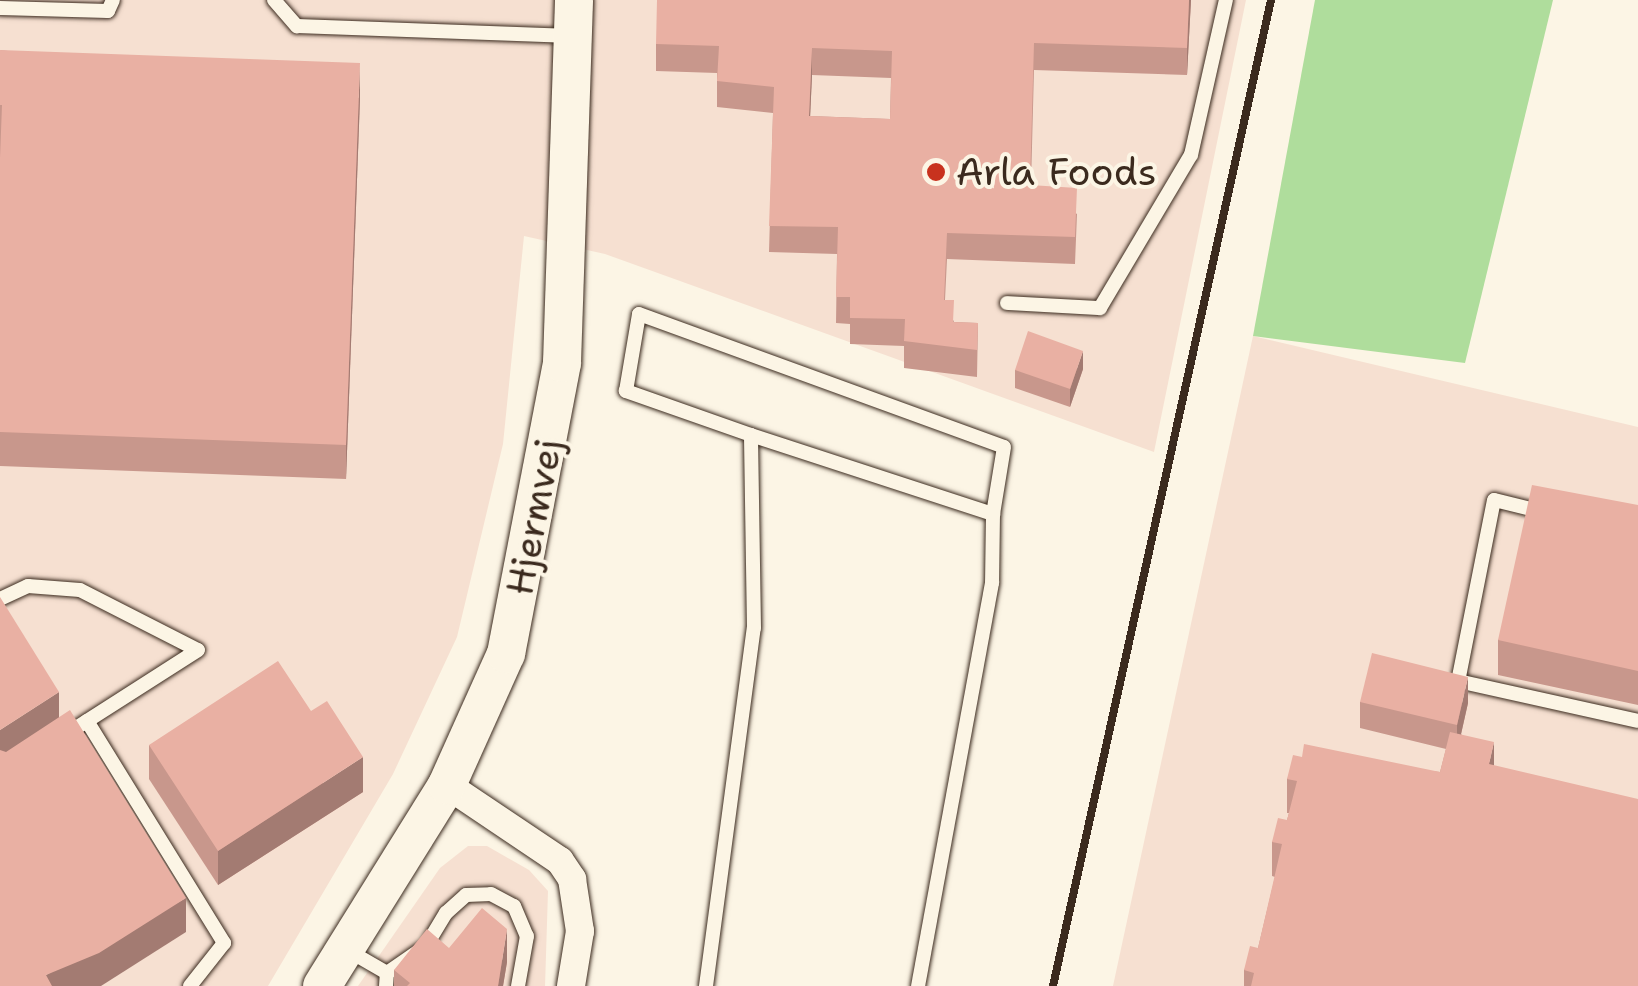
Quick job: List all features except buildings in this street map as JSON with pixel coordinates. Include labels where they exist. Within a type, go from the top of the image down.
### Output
[{"type":"street","name":"Hjermvej","points":[[322,986],[447,785],[506,654],[545,472],[562,363],[573,18]]},
{"type":"street","points":[[447,785],[560,861],[572,879],[580,931],[572,986]]},
{"type":"lane","points":[[0,8],[108,10],[112,0]]},
{"type":"lane","points":[[274,0],[296,26],[573,18]]},
{"type":"lane","points":[[1007,304],[1100,308],[1191,155],[1226,0]]},
{"type":"lane","points":[[918,986],[992,583],[993,514],[1004,447],[639,314],[626,391],[993,514]]},
{"type":"lane","points":[[706,986],[754,628],[751,435]]},
{"type":"lane","points":[[1566,517],[1494,500],[1458,680],[1638,721]]},
{"type":"lane","points":[[0,599],[28,586],[80,590],[198,650],[44,749]]},
{"type":"lane","points":[[87,721],[224,942],[190,986]]},
{"type":"lane","points":[[347,950],[386,979],[426,946],[446,913],[466,895],[492,894],[514,906],[526,936],[518,986]]},
{"type":"shaded area","points":[[0,0],[1246,0],[1154,452],[605,254],[524,236],[503,444],[457,637],[393,774],[268,986],[0,986]]},
{"type":"shaded area","points":[[1253,336],[1638,427],[1638,986],[1113,986]]},
{"type":"shaded area","points":[[468,846],[487,846],[529,870],[548,891],[545,986],[358,986],[440,868]]},
{"type":"green space","points":[[1315,0],[1553,0],[1465,363],[1253,336]]},
{"type":"railway","points":[[1053,986],[1271,0]]},
{"type":"place","name":"Arla Foods","points":[[936,172]]}]
